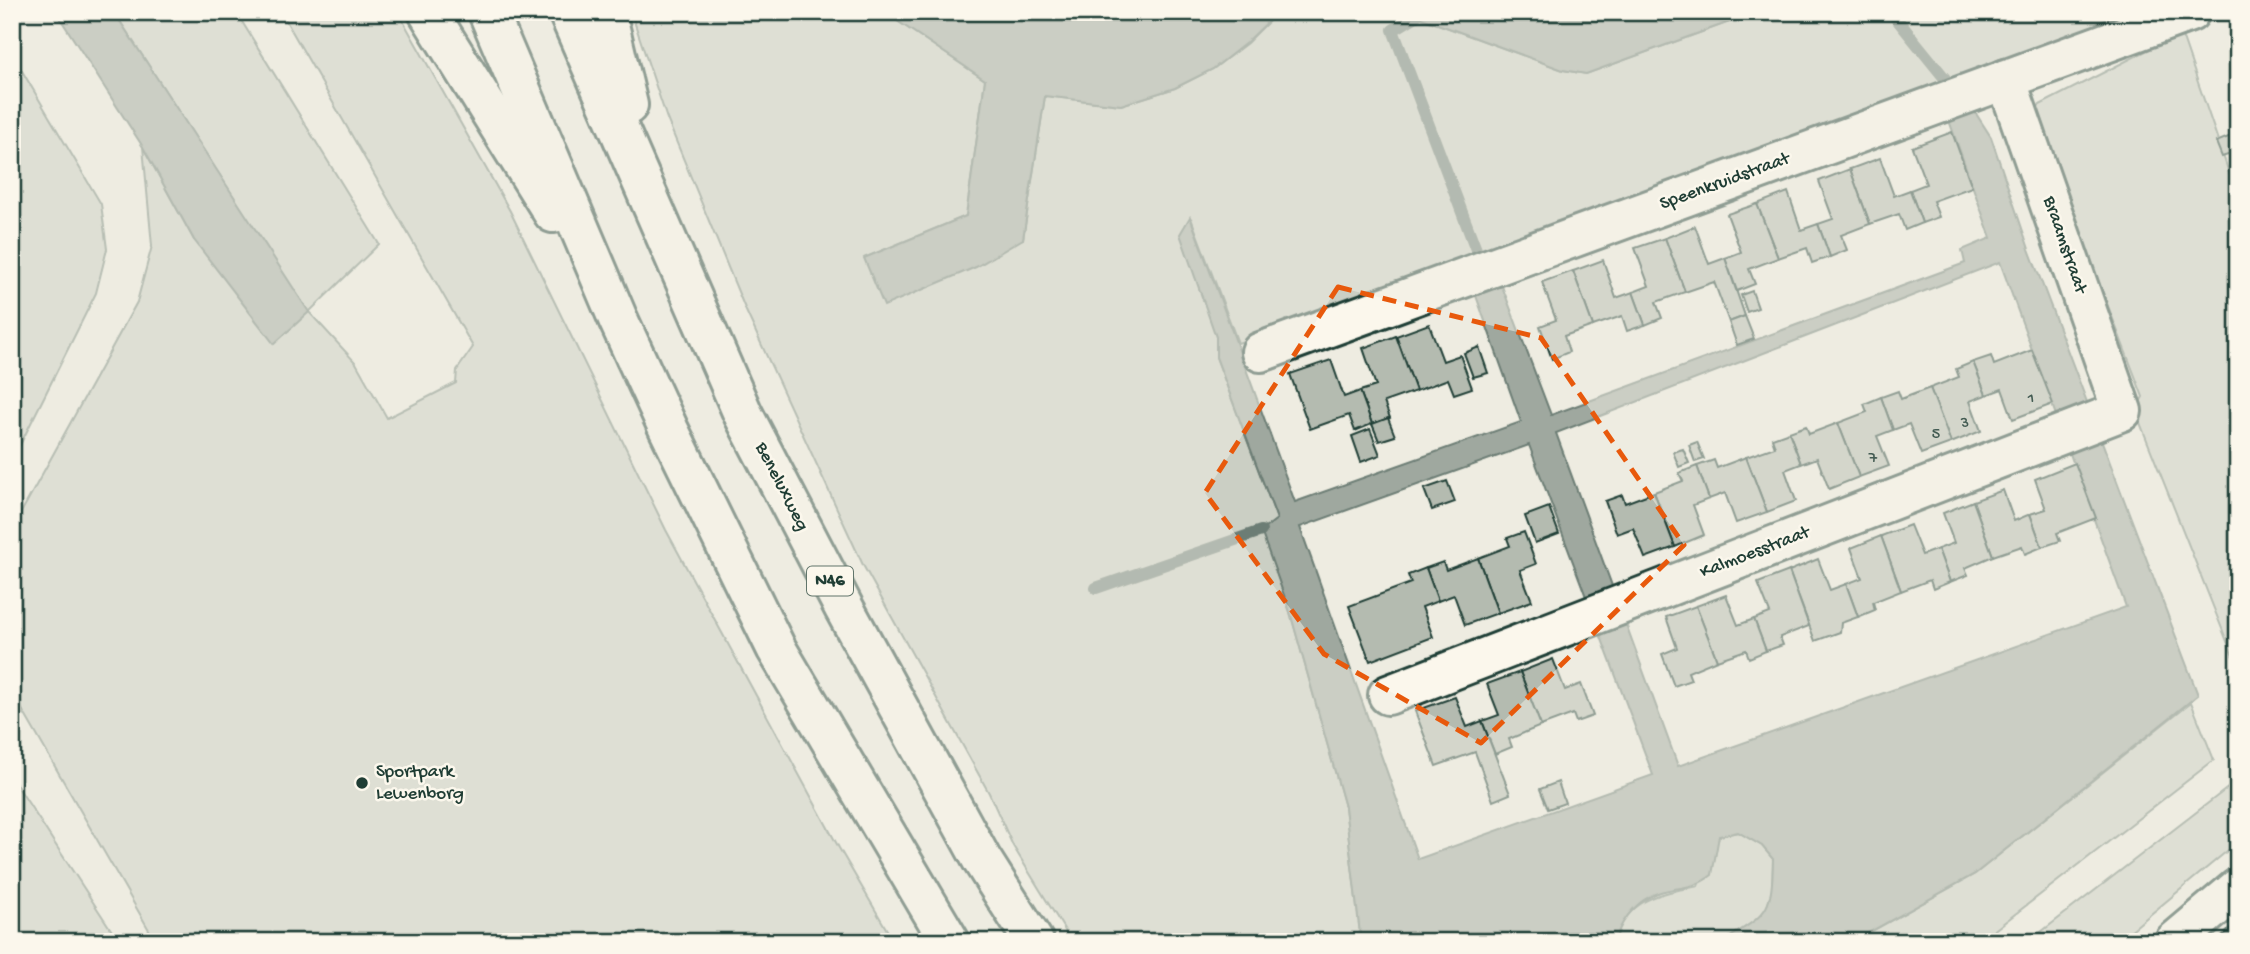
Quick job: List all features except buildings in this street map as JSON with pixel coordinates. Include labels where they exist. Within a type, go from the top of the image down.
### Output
[{"type":"main road","points":[[429,12],[618,319]]},
{"type":"main road","points":[[488,12],[668,430],[776,648],[950,942]]},
{"type":"main road","name":"Beneluxweg","points":[[568,12],[743,414],[844,608],[982,860],[1034,942]]},
{"type":"main road","name":"N46","points":[[606,12],[652,206]]},
{"type":"main road","name":"Speenkruidstraat","points":[[1261,352],[2190,12]]},
{"type":"main road","name":"Braamstraat","points":[[2006,79],[2110,416]]},
{"type":"main road","name":"Kalmoesstraat","points":[[1388,695],[2110,416]]},
{"type":"main road","points":[[2174,942],[2238,888]]},
{"type":"highlighted area","points":[[1338,287],[1541,338],[1684,545],[1481,743],[1324,654],[1205,493]]},
{"type":"shaded area","points":[[56,12],[114,12],[309,312],[274,344],[194,240],[143,147]]},
{"type":"shaded area","points":[[114,12],[236,12],[379,244],[309,312],[356,363],[387,418],[456,383],[457,370],[473,347],[281,12],[398,12],[510,211],[666,530],[839,848],[894,942],[156,942],[12,692],[12,529],[137,302],[152,246],[143,147],[194,240],[308,312]]},
{"type":"shaded area","points":[[631,12],[884,12],[985,80],[966,216],[864,258],[1023,239],[1045,96],[1121,105],[1175,88],[1213,69],[1247,43],[1278,12],[1416,12],[1416,16],[1563,70],[1586,74],[1757,12],[2131,12],[1238,343],[1191,218],[1216,337],[1216,357],[1277,519],[1262,531],[1290,612],[1345,807],[1361,942],[1072,942],[1013,846],[989,793],[863,565],[746,311],[667,119]]},
{"type":"shaded area","points":[[884,12],[1278,12],[1246,43],[1213,69],[1175,88],[1121,105],[1045,96],[1023,239],[976,267],[884,306],[864,258],[966,216],[985,80]]},
{"type":"shaded area","points":[[1416,12],[1757,12],[1586,74],[1563,70],[1416,16]]},
{"type":"shaded area","points":[[2181,33],[2238,199],[2238,669],[2135,410],[2143,397],[2032,109]]},
{"type":"shaded area","points":[[12,54],[101,204],[107,249],[96,293],[12,461]]},
{"type":"shaded area","points":[[1953,78],[1991,137],[2029,249],[2198,695],[1975,874],[1852,942],[1723,942],[1758,918],[1764,911],[1771,892],[1773,859],[1762,846],[1738,832],[1719,836],[1712,875],[1688,887],[1658,893],[1638,904],[1620,928],[1615,942],[1361,942],[1345,807],[1290,612],[1261,531],[1277,519],[1216,357],[1216,337],[1180,234],[1190,217],[1295,502],[1521,422],[1474,290],[1500,281],[1551,415],[1965,263],[1962,250],[1991,238],[1936,84]],"holes":[[[2000,262],[2126,607],[1678,766],[1556,433]],[[1529,445],[1653,775],[1418,859],[1300,527]]]},
{"type":"shaded area","points":[[2191,702],[2214,760],[1979,942],[1852,942],[1975,874]]},
{"type":"shaded area","points":[[12,778],[119,942],[12,942]]},
{"type":"shaded area","points":[[2238,780],[2238,842],[2117,942],[2028,942]]},
{"type":"shaded area","points":[[1738,832],[1762,846],[1773,859],[1772,890],[1765,914],[1723,942],[1615,942],[1627,916],[1646,900],[1698,886],[1719,836]]},
{"type":"waterway","points":[[1891,12],[1947,81]]},
{"type":"waterway","points":[[1416,16],[1393,30],[1483,268]]},
{"type":"waterway","points":[[1096,588],[1261,531]]},
{"type":"place","name":"Sportpark Lewenborg","points":[[362,783]]}]
